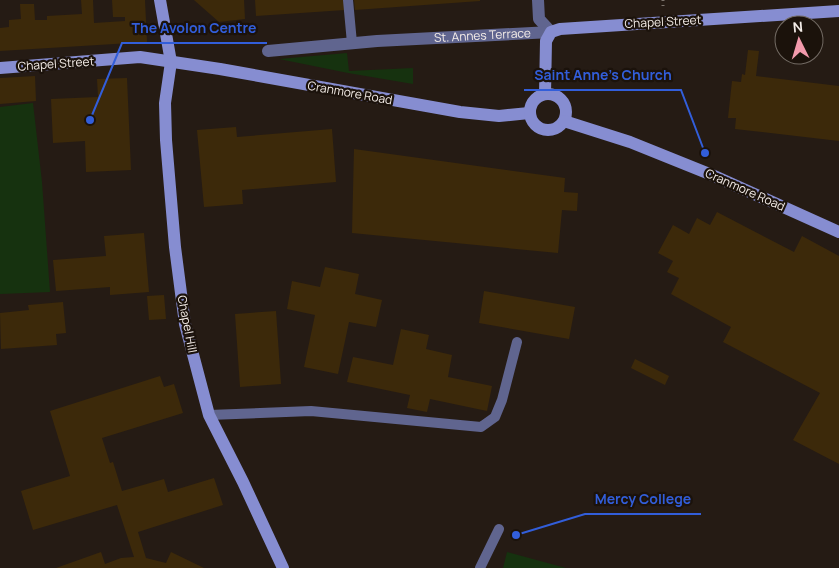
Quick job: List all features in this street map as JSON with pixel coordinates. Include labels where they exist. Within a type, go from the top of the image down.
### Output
[{"type":"street","name":"Chapel Hill","points":[[160,0],[171,62],[165,103],[166,140],[174,247],[185,324],[209,416],[243,482],[283,568]]},
{"type":"street","name":"St. Annes Terrace","points":[[538,0],[538,19],[551,32]]},
{"type":"street","name":"Chapel Street","points":[[551,32],[581,27],[839,11]]},
{"type":"street","name":"St. Annes Terrace","points":[[268,51],[377,41],[551,32]]},
{"type":"street","points":[[545,94],[544,55],[546,41],[551,32]]},
{"type":"street","name":"Chapel Street","points":[[0,68],[140,57],[171,62]]},
{"type":"street","name":"Cranmore Road","points":[[171,62],[460,112],[499,116],[529,113]]},
{"type":"street","points":[[545,94],[555,95],[563,102],[566,108],[564,120],[558,127],[552,130],[540,129],[534,124],[529,113],[532,102],[545,94]]},
{"type":"street","name":"Cranmore Road","points":[[564,120],[630,142],[712,175],[839,232]]},
{"type":"lane","points":[[348,0],[352,43]]},
{"type":"lane","points":[[209,416],[311,411],[481,427],[496,417],[517,342]]},
{"type":"lane","points":[[480,568],[499,529]]},
{"type":"green space","points":[[347,53],[349,71],[413,68],[413,84],[279,59]]},
{"type":"green space","points":[[33,103],[42,182],[50,292],[0,294],[0,107]]},
{"type":"green space","points":[[507,552],[566,568],[503,568]]},
{"type":"building","points":[[81,0],[93,0],[94,23],[125,21],[125,17],[113,17],[112,0],[145,0],[147,42],[0,51],[0,28],[9,27],[9,20],[21,19],[20,4],[34,4],[35,20],[47,20],[47,16],[82,14]]},
{"type":"building","points":[[194,0],[244,0],[245,19],[219,22]]},
{"type":"building","points":[[255,0],[344,0],[345,10],[256,16]]},
{"type":"building","points":[[354,0],[480,0],[480,1],[355,10]]},
{"type":"building","points":[[748,50],[759,51],[756,76],[839,86],[839,141],[735,129],[736,118],[728,118],[732,81],[741,82],[742,74],[745,75]]},
{"type":"building","points":[[35,76],[36,101],[0,104],[0,78]]},
{"type":"building","points":[[127,78],[131,170],[86,172],[85,141],[53,143],[51,99],[98,97],[97,79]]},
{"type":"building","points":[[236,127],[237,137],[332,129],[336,182],[242,190],[243,204],[204,207],[197,130]]},
{"type":"building","points":[[354,149],[565,178],[564,192],[578,193],[577,211],[562,210],[558,253],[352,233]]},
{"type":"building","points":[[717,212],[794,252],[802,236],[839,256],[839,464],[793,440],[820,393],[723,342],[731,327],[671,294],[679,278],[667,272],[673,261],[658,253],[673,225],[689,234],[697,218],[710,225]]},
{"type":"building","points":[[144,233],[149,292],[110,295],[110,287],[56,291],[53,260],[106,256],[104,236]]},
{"type":"building","points":[[325,267],[359,274],[355,294],[382,300],[376,327],[349,322],[338,374],[304,367],[315,315],[287,309],[292,281],[320,287]]},
{"type":"building","points":[[484,291],[575,307],[569,339],[479,323]]},
{"type":"building","points":[[164,295],[166,319],[149,320],[147,296]]},
{"type":"building","points":[[63,302],[66,333],[56,334],[57,345],[1,349],[0,313],[29,310],[28,305]]},
{"type":"building","points":[[276,311],[281,384],[240,387],[235,314]]},
{"type":"building","points":[[401,329],[429,335],[426,349],[452,355],[448,377],[492,386],[487,411],[430,399],[427,412],[407,408],[410,395],[347,382],[353,357],[393,365]]},
{"type":"building","points":[[635,359],[669,376],[665,385],[631,368]]},
{"type":"building","points":[[160,376],[164,387],[174,384],[183,413],[102,438],[110,463],[113,462],[122,491],[164,479],[168,492],[214,478],[223,505],[138,532],[146,558],[166,563],[171,552],[204,568],[56,568],[101,552],[105,564],[121,558],[134,557],[117,505],[33,530],[21,491],[70,476],[50,411]]},
{"type":"place","name":"The Avolon Centre","points":[[90,120]]},
{"type":"place","name":"Saint Anne's Church","points":[[705,153]]},
{"type":"place","name":"Mercy College","points":[[516,535]]}]
